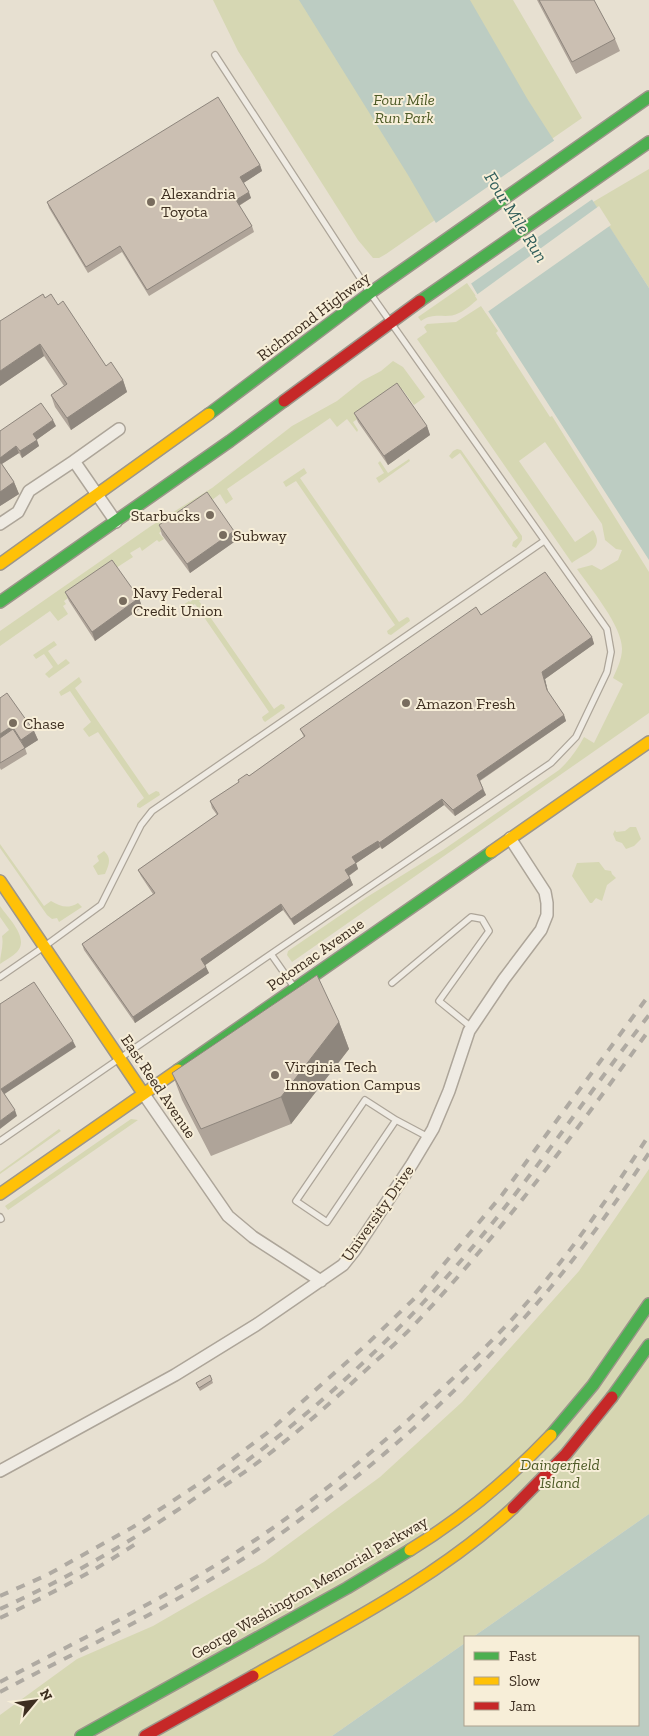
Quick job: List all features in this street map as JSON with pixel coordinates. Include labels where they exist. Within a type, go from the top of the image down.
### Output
[{"type":"main road","name":"Richmond Highway","points":[[0,564],[207,416],[370,293],[649,97]]},
{"type":"main road","points":[[0,602],[230,442],[390,322],[649,142]]},
{"type":"main road","name":"Potomac Avenue","points":[[0,1194],[649,742]]},
{"type":"main road","name":"East Reed Avenue","points":[[0,881],[143,1093]]},
{"type":"main road","name":"George Washington Memorial Parkway","points":[[81,1736],[390,1563],[447,1526],[479,1502],[528,1458],[564,1420],[606,1369],[649,1304]]},
{"type":"main road","points":[[145,1736],[356,1619],[418,1581],[449,1559],[507,1512],[560,1460],[605,1406],[649,1345]]},
{"type":"street","points":[[0,524],[18,512],[29,491],[119,429]]},
{"type":"street","points":[[74,461],[116,522]]},
{"type":"street","name":"University Drive","points":[[0,1471],[174,1374],[256,1325],[343,1265],[355,1250],[428,1137],[449,1091],[471,1027],[541,930],[546,915],[547,903],[545,892],[510,838]]},
{"type":"street","name":"East Reed Avenue","points":[[143,1093],[228,1216],[253,1237],[321,1281]]},
{"type":"lane","points":[[0,1141],[551,763],[576,737],[607,672],[611,652],[607,629],[370,293],[215,55]]},
{"type":"lane","points":[[0,976],[102,905],[141,825],[152,811],[544,541]]},
{"type":"lane","points":[[392,983],[471,917],[482,919],[489,931],[439,1001],[471,1027]]},
{"type":"lane","points":[[271,954],[295,988]]},
{"type":"lane","points":[[396,1120],[326,1222],[296,1201],[365,1100],[396,1120],[428,1137]]},
{"type":"green space","name":"Four Mile Run Park","points":[[213,0],[513,0],[582,118],[386,254],[379,258],[373,258],[358,240],[238,51]]},
{"type":"green space","points":[[649,169],[649,288],[593,202]]},
{"type":"green space","points":[[467,283],[478,299],[462,312],[450,316],[426,318],[421,321],[418,317]]},
{"type":"green space","points":[[481,306],[498,331],[496,333],[550,417],[552,416],[649,572],[649,713],[292,962],[287,955],[288,951],[367,897],[443,850],[559,770],[573,755],[584,737],[594,743],[623,684],[613,678],[622,653],[621,640],[617,630],[605,608],[577,569],[592,565],[601,570],[618,560],[622,550],[616,549],[605,540],[602,524],[545,442],[519,461],[575,542],[593,530],[597,542],[595,547],[572,563],[417,339],[427,332],[424,327],[427,324],[456,322]]},
{"type":"green space","points":[[393,361],[403,367],[425,397],[414,405],[402,389],[353,422],[358,430],[357,432],[347,419],[337,427],[330,418],[227,489],[233,499],[226,504],[220,494],[212,500],[210,498],[159,533],[164,539],[159,542],[157,540],[142,551],[140,547],[130,553],[133,557],[116,568],[114,566],[64,601],[66,604],[63,606],[68,614],[58,621],[50,611],[0,646],[0,631],[151,526],[212,488],[292,426],[337,401],[362,381],[381,371]]},
{"type":"green space","points":[[457,449],[461,450],[522,536],[522,540],[516,548],[512,546],[513,542],[518,538],[460,453],[452,459],[449,456]]},
{"type":"green space","points":[[409,459],[410,461],[379,483],[376,478],[384,473],[378,463],[380,461],[388,473]]},
{"type":"green space","points":[[304,468],[307,473],[300,478],[399,622],[407,617],[409,618],[410,621],[391,635],[387,631],[395,625],[296,481],[286,487],[283,482]]},
{"type":"green space","points":[[204,591],[207,596],[199,601],[274,709],[281,704],[284,705],[285,708],[265,722],[262,717],[269,712],[195,604],[186,609],[183,605]]},
{"type":"green space","points":[[54,641],[57,645],[48,651],[58,665],[66,659],[70,663],[49,678],[45,674],[53,667],[44,654],[36,659],[33,655]]},
{"type":"green space","points":[[79,677],[82,682],[75,688],[149,795],[156,791],[159,792],[160,795],[140,808],[137,807],[137,804],[144,798],[98,732],[89,737],[83,729],[91,722],[70,691],[61,696],[59,692]]},
{"type":"green space","points":[[630,827],[636,827],[641,839],[634,846],[626,849],[622,843],[616,841],[613,834],[615,830],[616,832],[625,831]]},
{"type":"green space","points":[[0,844],[44,906],[51,901],[64,906],[78,903],[82,907],[59,922],[57,918],[52,919],[47,915],[0,848]]},
{"type":"green space","points":[[104,851],[108,856],[109,865],[105,874],[98,875],[93,866],[99,861],[97,856]]},
{"type":"green space","points":[[599,862],[605,870],[611,871],[616,878],[607,885],[602,901],[596,898],[590,903],[572,876],[577,863]]},
{"type":"green space","points":[[0,906],[16,928],[21,941],[17,952],[0,964],[2,936],[9,930],[0,917]]},
{"type":"green space","points":[[131,1119],[138,1120],[8,1210],[5,1206]]},
{"type":"green space","points":[[59,1129],[61,1131],[0,1174],[0,1172]]},
{"type":"green space","name":"Daingerfield Island","points":[[649,1169],[649,1514],[474,1636],[464,1636],[464,1644],[332,1736],[0,1736],[0,1715],[77,1659],[153,1626],[264,1562],[380,1477],[462,1402],[579,1271]]},
{"type":"water","name":"Four Mile Run","points":[[299,0],[470,0],[528,100],[649,288],[649,560],[479,297],[408,175]]},
{"type":"water","points":[[649,1514],[649,1736],[332,1736],[464,1644],[464,1726],[639,1726],[639,1636],[474,1636]]},
{"type":"pier","points":[[555,140],[594,198],[469,285],[433,225]]},
{"type":"pier","points":[[599,206],[611,225],[486,313],[475,296]]},
{"type":"building","points":[[539,0],[594,0],[615,39],[572,62]]},
{"type":"building","name":"Alexandria Toyota","points":[[218,97],[260,165],[240,177],[249,192],[236,200],[252,226],[147,290],[120,246],[86,267],[47,202]]},
{"type":"building","points":[[43,294],[45,298],[51,294],[58,305],[63,301],[106,366],[111,362],[123,380],[67,418],[51,395],[67,384],[40,344],[0,371],[0,321]]},
{"type":"building","points":[[397,383],[427,426],[384,456],[354,413]]},
{"type":"building","points":[[41,403],[53,420],[33,434],[37,440],[20,451],[16,446],[0,458],[0,431]]},
{"type":"building","points":[[0,463],[14,482],[0,492]]},
{"type":"building","points":[[207,492],[234,531],[187,564],[159,525]]},
{"type":"building","points":[[112,560],[139,598],[92,632],[65,592]]},
{"type":"building","points":[[545,572],[592,637],[542,672],[547,690],[564,715],[477,775],[483,789],[453,810],[442,799],[379,843],[378,841],[352,857],[356,863],[345,870],[350,878],[291,919],[281,904],[201,959],[206,967],[133,1017],[82,944],[155,893],[138,870],[218,814],[210,801],[239,782],[238,780],[247,774],[249,776],[305,736],[300,729],[476,607],[481,615]]},
{"type":"building","name":"Chase","points":[[7,693],[34,731],[21,740],[12,726],[0,734],[0,698]]},
{"type":"building","points":[[13,729],[25,748],[0,763],[0,738]]},
{"type":"building","points":[[317,975],[339,1022],[281,1097],[201,1129],[172,1073]]},
{"type":"building","points":[[34,982],[73,1041],[1,1089],[15,1110],[0,1121],[0,1004]]},
{"type":"building","points":[[210,1375],[212,1380],[199,1388],[196,1383]]},
{"type":"railway","points":[[0,1596],[47,1575],[133,1527],[206,1479],[267,1433],[366,1345],[418,1295],[502,1195],[649,995]]},
{"type":"railway","points":[[0,1609],[64,1577],[127,1542],[188,1503],[304,1415],[358,1367],[410,1317],[483,1234],[532,1172],[649,1015]]},
{"type":"railway","points":[[224,1486],[274,1450],[307,1423],[414,1325],[507,1219],[594,1106],[649,1030]]},
{"type":"railway","points":[[0,1682],[125,1617],[216,1565],[288,1517],[368,1454],[407,1421],[467,1365],[524,1306],[590,1223],[649,1135]]},
{"type":"railway","points":[[0,1692],[136,1622],[216,1576],[299,1521],[380,1458],[456,1389],[525,1317],[590,1237],[649,1153]]},
{"type":"railway","points":[[0,1618],[72,1582],[140,1541]]},
{"type":"traffic: fast","points":[[209,414],[370,293],[649,97]]},
{"type":"traffic: fast","points":[[420,301],[649,142]]},
{"type":"traffic: fast","points":[[0,602],[284,401]]},
{"type":"traffic: fast","points":[[178,1070],[491,852]]},
{"type":"traffic: fast","points":[[551,1435],[593,1385],[649,1304]]},
{"type":"traffic: fast","points":[[612,1397],[649,1345]]},
{"type":"traffic: fast","points":[[81,1736],[347,1588],[410,1550]]},
{"type":"traffic: slow","points":[[0,564],[209,414]]},
{"type":"traffic: slow","points":[[491,852],[649,742]]},
{"type":"traffic: slow","points":[[0,881],[143,1093]]},
{"type":"traffic: slow","points":[[0,1194],[178,1070]]},
{"type":"traffic: slow","points":[[410,1550],[448,1525],[484,1497],[519,1467],[551,1435]]},
{"type":"traffic: slow","points":[[253,1676],[388,1600],[421,1579],[453,1557],[513,1508]]},
{"type":"traffic: jam","points":[[284,401],[420,301]]},
{"type":"traffic: jam","points":[[513,1508],[566,1454],[612,1397]]},
{"type":"traffic: jam","points":[[145,1736],[253,1676]]},
{"type":"place","name":"Alexandria Toyota","points":[[151,202]]},
{"type":"place","name":"Starbucks","points":[[210,515]]},
{"type":"place","name":"Subway","points":[[223,535]]},
{"type":"place","name":"Navy Federal Credit Union","points":[[123,601]]},
{"type":"place","name":"Amazon Fresh","points":[[406,703]]},
{"type":"place","name":"Chase","points":[[13,723]]},
{"type":"place","name":"Virginia Tech Innovation Campus","points":[[275,1075]]}]
